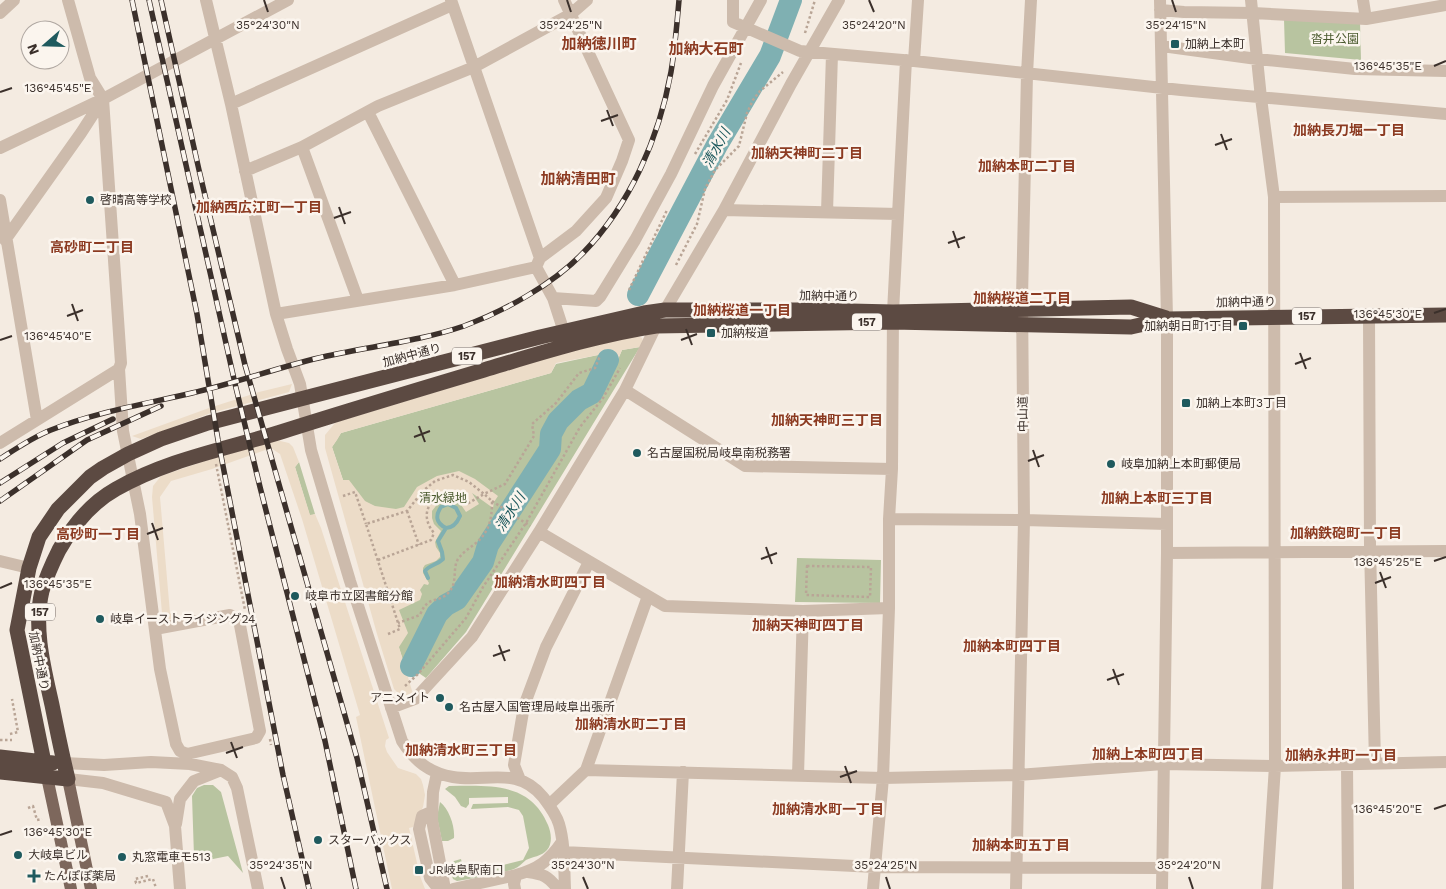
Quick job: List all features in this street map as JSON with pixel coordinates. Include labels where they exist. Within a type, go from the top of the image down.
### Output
[{"type":"highway","name":"加納中通り","points":[[68,779],[44,671],[38,628],[42,591],[59,551],[89,508],[134,479],[177,461],[307,424],[344,411],[567,345],[628,330],[656,326],[893,317],[1022,308],[1131,307],[1167,319]]},
{"type":"highway","name":"加納中通り","points":[[46,770],[17,630],[29,568],[38,537],[58,510],[90,477],[128,454],[189,429],[564,332],[644,313],[665,310],[808,310],[1022,324],[1131,327],[1167,319],[1446,315]]},
{"type":"highway","points":[[0,757],[46,770],[68,779]]},
{"type":"highway","points":[[0,772],[46,770],[64,763]]},
{"type":"main road","points":[[46,770],[71,889]]},
{"type":"main road","points":[[68,779],[91,889]]},
{"type":"street","points":[[0,13],[14,0]]},
{"type":"street","points":[[68,0],[90,78],[103,98],[121,363],[119,370],[123,431],[134,479],[160,669],[176,744],[180,751],[232,777],[238,788],[258,889]]},
{"type":"street","points":[[206,0],[231,104],[276,314],[300,384],[311,450],[402,741],[412,756],[424,766],[437,773],[454,778],[499,777],[520,780],[536,789],[549,805],[559,823],[565,889]]},
{"type":"street","points":[[0,148],[74,113],[288,0]]},
{"type":"street","points":[[276,314],[455,285],[538,263],[576,231],[606,198],[629,140],[564,0]]},
{"type":"street","points":[[245,171],[302,147],[368,112],[474,67],[571,14],[587,0]]},
{"type":"street","points":[[733,0],[733,22],[786,46],[805,51],[910,60],[1261,98],[1446,114]]},
{"type":"street","points":[[553,298],[596,301],[600,297],[635,240],[671,174],[713,86],[761,0]]},
{"type":"street","points":[[665,310],[724,210],[805,51],[839,0]]},
{"type":"street","points":[[873,889],[882,778],[889,608],[893,317],[898,214],[910,60],[918,0]]},
{"type":"street","name":"中山道","points":[[1016,889],[1024,520],[1022,308],[1026,74],[1031,0]]},
{"type":"street","points":[[1252,0],[1261,98],[1274,197],[1275,766],[1267,889]]},
{"type":"street","points":[[1362,0],[1366,18]]},
{"type":"street","points":[[231,104],[452,2],[538,263],[553,298],[564,332]]},
{"type":"street","points":[[1162,889],[1167,524],[1167,319],[1160,5],[1184,12],[1366,18],[1446,5]]},
{"type":"street","points":[[1162,46],[1257,59],[1355,69],[1446,71]]},
{"type":"street","points":[[827,212],[832,54]]},
{"type":"street","points":[[3,242],[81,133],[103,98]]},
{"type":"street","points":[[368,112],[455,285]]},
{"type":"street","points":[[74,113],[81,133]]},
{"type":"street","points":[[302,147],[358,300]]},
{"type":"street","points":[[1274,197],[1446,196]]},
{"type":"street","points":[[0,200],[3,242],[37,420]]},
{"type":"street","points":[[724,210],[898,214]]},
{"type":"street","points":[[1369,316],[1370,552],[1375,763]]},
{"type":"street","points":[[391,708],[415,699],[472,636],[540,532],[625,390],[656,326]]},
{"type":"street","points":[[0,443],[119,370]]},
{"type":"street","points":[[625,390],[745,466],[892,469]]},
{"type":"street","points":[[889,519],[1167,524]]},
{"type":"street","points":[[540,532],[665,606],[803,611],[889,608]]},
{"type":"street","points":[[1166,553],[1446,551]]},
{"type":"street","points":[[0,561],[29,568]]},
{"type":"street","points":[[520,780],[514,765],[524,706],[546,647],[588,562]]},
{"type":"street","points":[[549,805],[586,770],[648,596]]},
{"type":"street","points":[[798,775],[803,611]]},
{"type":"street","points":[[155,629],[230,615],[240,620],[260,731],[256,738],[187,754]]},
{"type":"street","points":[[150,762],[170,754],[176,744]]},
{"type":"street","points":[[64,763],[104,766],[150,762],[190,764],[221,770]]},
{"type":"street","points":[[586,770],[882,778],[1018,775],[1163,764],[1275,766],[1446,762]]},
{"type":"street","points":[[1347,764],[1348,889]]},
{"type":"street","points":[[180,889],[175,826],[180,798],[194,781],[221,770]]},
{"type":"street","points":[[677,889],[683,772]]},
{"type":"street","points":[[437,773],[431,812],[443,889]]},
{"type":"street","points":[[68,779],[103,783],[166,802],[175,826]]},
{"type":"street","points":[[562,847],[680,858],[875,867],[1162,868]]},
{"type":"street","points":[[452,889],[522,873],[544,863],[562,847]]},
{"type":"street","points":[[515,889],[514,884],[522,873]]},
{"type":"street","points":[[522,873],[542,874],[552,881],[558,889]]},
{"type":"path","points":[[675,267],[697,224],[704,189],[715,170],[739,146],[747,113],[753,100],[760,91],[790,67],[805,51],[815,0]]},
{"type":"path","points":[[692,160],[727,100],[745,55]]},
{"type":"path","points":[[629,290],[668,208]]},
{"type":"path","points":[[378,560],[431,540],[434,532],[428,526],[426,515],[428,505],[435,499],[456,494],[464,499],[467,504],[505,484],[534,436],[532,424],[556,403],[578,373],[595,368],[600,356]]},
{"type":"path","points":[[405,686],[418,674],[466,618],[483,587],[526,523],[580,427],[603,398],[625,361]]},
{"type":"path","points":[[216,462],[245,611]]},
{"type":"path","points":[[366,524],[407,511],[423,491],[435,481],[453,475],[469,482],[492,501],[526,523]]},
{"type":"path","points":[[344,496],[355,492],[378,560],[400,629],[388,634]]},
{"type":"path","points":[[398,623],[420,615],[423,608],[429,602],[448,594],[454,585],[458,559],[484,535],[492,517],[492,501]]},
{"type":"path","points":[[407,511],[419,545]]},
{"type":"path","points":[[807,566],[871,567],[870,597],[806,595],[807,566]]},
{"type":"path","points":[[10,734],[18,732],[12,699]]},
{"type":"path","points":[[269,736],[271,745]]},
{"type":"path","points":[[0,740],[12,740]]},
{"type":"path","points":[[28,808],[33,806],[37,820],[42,819]]},
{"type":"path","points":[[148,876],[135,879],[136,883],[153,879],[156,888]]},
{"type":"green space","name":"沓井公園","points":[[1284,19],[1360,21],[1361,60],[1285,53]]},
{"type":"green space","name":"清水緑地","points":[[640,347],[466,632],[426,678],[404,663],[332,447],[341,433],[551,373],[556,364],[598,355],[616,364],[622,350]]},
{"type":"green space","points":[[299,462],[315,514],[310,516],[295,467]]},
{"type":"green space","points":[[797,558],[881,560],[880,603],[795,602]]},
{"type":"green space","points":[[204,785],[213,785],[221,792],[243,873],[228,856],[198,862],[194,856],[192,796],[197,788]]},
{"type":"green space","points":[[449,786],[493,787],[519,793],[530,800],[540,811],[548,825],[551,838],[549,847],[542,854],[526,860],[514,869],[471,879],[457,881],[453,879],[449,867],[454,861],[461,859],[464,873],[468,874],[523,860],[529,848],[523,816],[519,810],[508,807],[471,809],[473,804],[508,803],[508,797],[469,798],[469,804],[466,808],[461,806],[455,797],[445,789]]},
{"type":"green space","points":[[440,802],[451,818],[454,838],[448,841],[442,841],[437,817]]},
{"type":"shaded area","points":[[635,335],[642,338],[643,342],[640,347],[622,350],[616,364],[598,355],[556,363],[551,373],[341,433],[332,447],[343,480],[349,480],[365,501],[375,506],[396,509],[404,507],[417,487],[437,476],[459,471],[475,479],[498,496],[493,508],[472,493],[479,504],[466,512],[459,502],[451,499],[439,502],[432,511],[434,524],[441,531],[435,542],[440,557],[423,568],[423,573],[429,583],[428,585],[424,584],[420,590],[422,594],[420,600],[399,610],[408,633],[399,647],[413,694],[400,695],[394,689],[377,634],[325,448],[325,435],[335,423],[340,421],[551,357]]},
{"type":"shaded area","points":[[292,384],[289,392],[211,413],[141,439],[132,436],[209,408]]},
{"type":"shaded area","points":[[276,440],[289,443],[293,447],[299,462],[295,467],[310,515],[315,514],[321,528],[389,738],[386,740],[385,746],[387,752],[398,768],[416,774],[421,779],[423,785],[425,795],[423,807],[413,827],[409,828],[420,876],[425,889],[392,889],[356,717],[360,715],[302,519],[280,454],[271,448],[171,481],[160,497],[170,613],[178,619],[169,619],[162,613],[152,497],[153,486],[161,476]]},
{"type":"waterway","name":"清水川","points":[[638,295],[717,145],[770,56],[791,0]]},
{"type":"waterway","name":"清水川","points":[[411,666],[437,614],[446,605],[457,599],[483,562],[488,545],[550,449],[551,434],[558,421],[579,400],[592,393],[608,360]]},
{"type":"waterway","points":[[428,578],[425,571],[443,559],[438,541],[446,528],[438,522],[437,516],[441,507],[448,504],[456,508],[460,516],[454,525],[446,528]]},
{"type":"railway","points":[[132,0],[197,314],[218,440],[283,775],[309,889]]},
{"type":"railway","points":[[149,0],[236,388],[325,741],[356,889]]},
{"type":"railway","points":[[161,0],[245,365],[357,758],[387,889]]},
{"type":"railway","points":[[0,459],[44,433],[85,418],[209,389],[310,360],[413,339],[464,326],[496,313],[543,286],[571,264],[600,234],[615,214],[640,169],[650,146],[666,97],[674,54],[679,0]]},
{"type":"railway","points":[[0,501],[87,440],[161,406]]},
{"type":"railway","points":[[0,483],[63,443],[113,419]]},
{"type":"place","name":"加納上本町","points":[[1175,44]]},
{"type":"place","name":"啓晴高等学校","points":[[90,200]]},
{"type":"place","name":"加納朝日町1丁目","points":[[1243,326]]},
{"type":"place","name":"加納桜道","points":[[711,333]]},
{"type":"place","name":"加納上本町3丁目","points":[[1186,403]]},
{"type":"place","name":"名古屋国税局岐阜南税務署","points":[[637,453]]},
{"type":"place","name":"岐阜加納上本町郵便局","points":[[1111,464]]},
{"type":"place","name":"岐阜市立図書館分館","points":[[295,596]]},
{"type":"place","name":"岐阜イーストライジング24","points":[[100,619]]},
{"type":"place","name":"アニメイト","points":[[440,698]]},
{"type":"place","name":"名古屋入国管理局岐阜出張所","points":[[449,707]]},
{"type":"place","name":"スターバックス","points":[[318,840]]},
{"type":"place","name":"大岐阜ビル","points":[[18,855]]},
{"type":"place","name":"丸窓電車モ513","points":[[122,857]]},
{"type":"place","name":"JR岐阜駅南口","points":[[419,870]]},
{"type":"place","name":"たんぽぽ薬局","points":[[34,876]]},
{"type":"district","name":"加納徳川町","points":[[599,44]]},
{"type":"district","name":"加納大石町","points":[[706,49]]},
{"type":"district","name":"加納長刀堀一丁目","points":[[1349,130]]},
{"type":"district","name":"加納天神町二丁目","points":[[807,153]]},
{"type":"district","name":"加納本町二丁目","points":[[1027,166]]},
{"type":"district","name":"加納清田町","points":[[578,179]]},
{"type":"district","name":"加納西広江町一丁目","points":[[259,207]]},
{"type":"district","name":"高砂町二丁目","points":[[92,247]]},
{"type":"district","name":"加納桜道二丁目","points":[[1022,298]]},
{"type":"district","name":"加納桜道一丁目","points":[[742,310]]},
{"type":"district","name":"加納天神町三丁目","points":[[827,420]]},
{"type":"district","name":"加納上本町三丁目","points":[[1157,498]]},
{"type":"district","name":"加納鉄砲町一丁目","points":[[1346,533]]},
{"type":"district","name":"高砂町一丁目","points":[[98,534]]},
{"type":"district","name":"加納清水町四丁目","points":[[550,582]]},
{"type":"district","name":"加納天神町四丁目","points":[[808,625]]},
{"type":"district","name":"加納本町四丁目","points":[[1012,646]]},
{"type":"district","name":"加納清水町二丁目","points":[[631,724]]},
{"type":"district","name":"加納清水町三丁目","points":[[461,750]]},
{"type":"district","name":"加納上本町四丁目","points":[[1148,754]]},
{"type":"district","name":"加納永井町一丁目","points":[[1341,755]]},
{"type":"district","name":"加納清水町一丁目","points":[[828,809]]},
{"type":"district","name":"加納本町五丁目","points":[[1021,845]]}]
